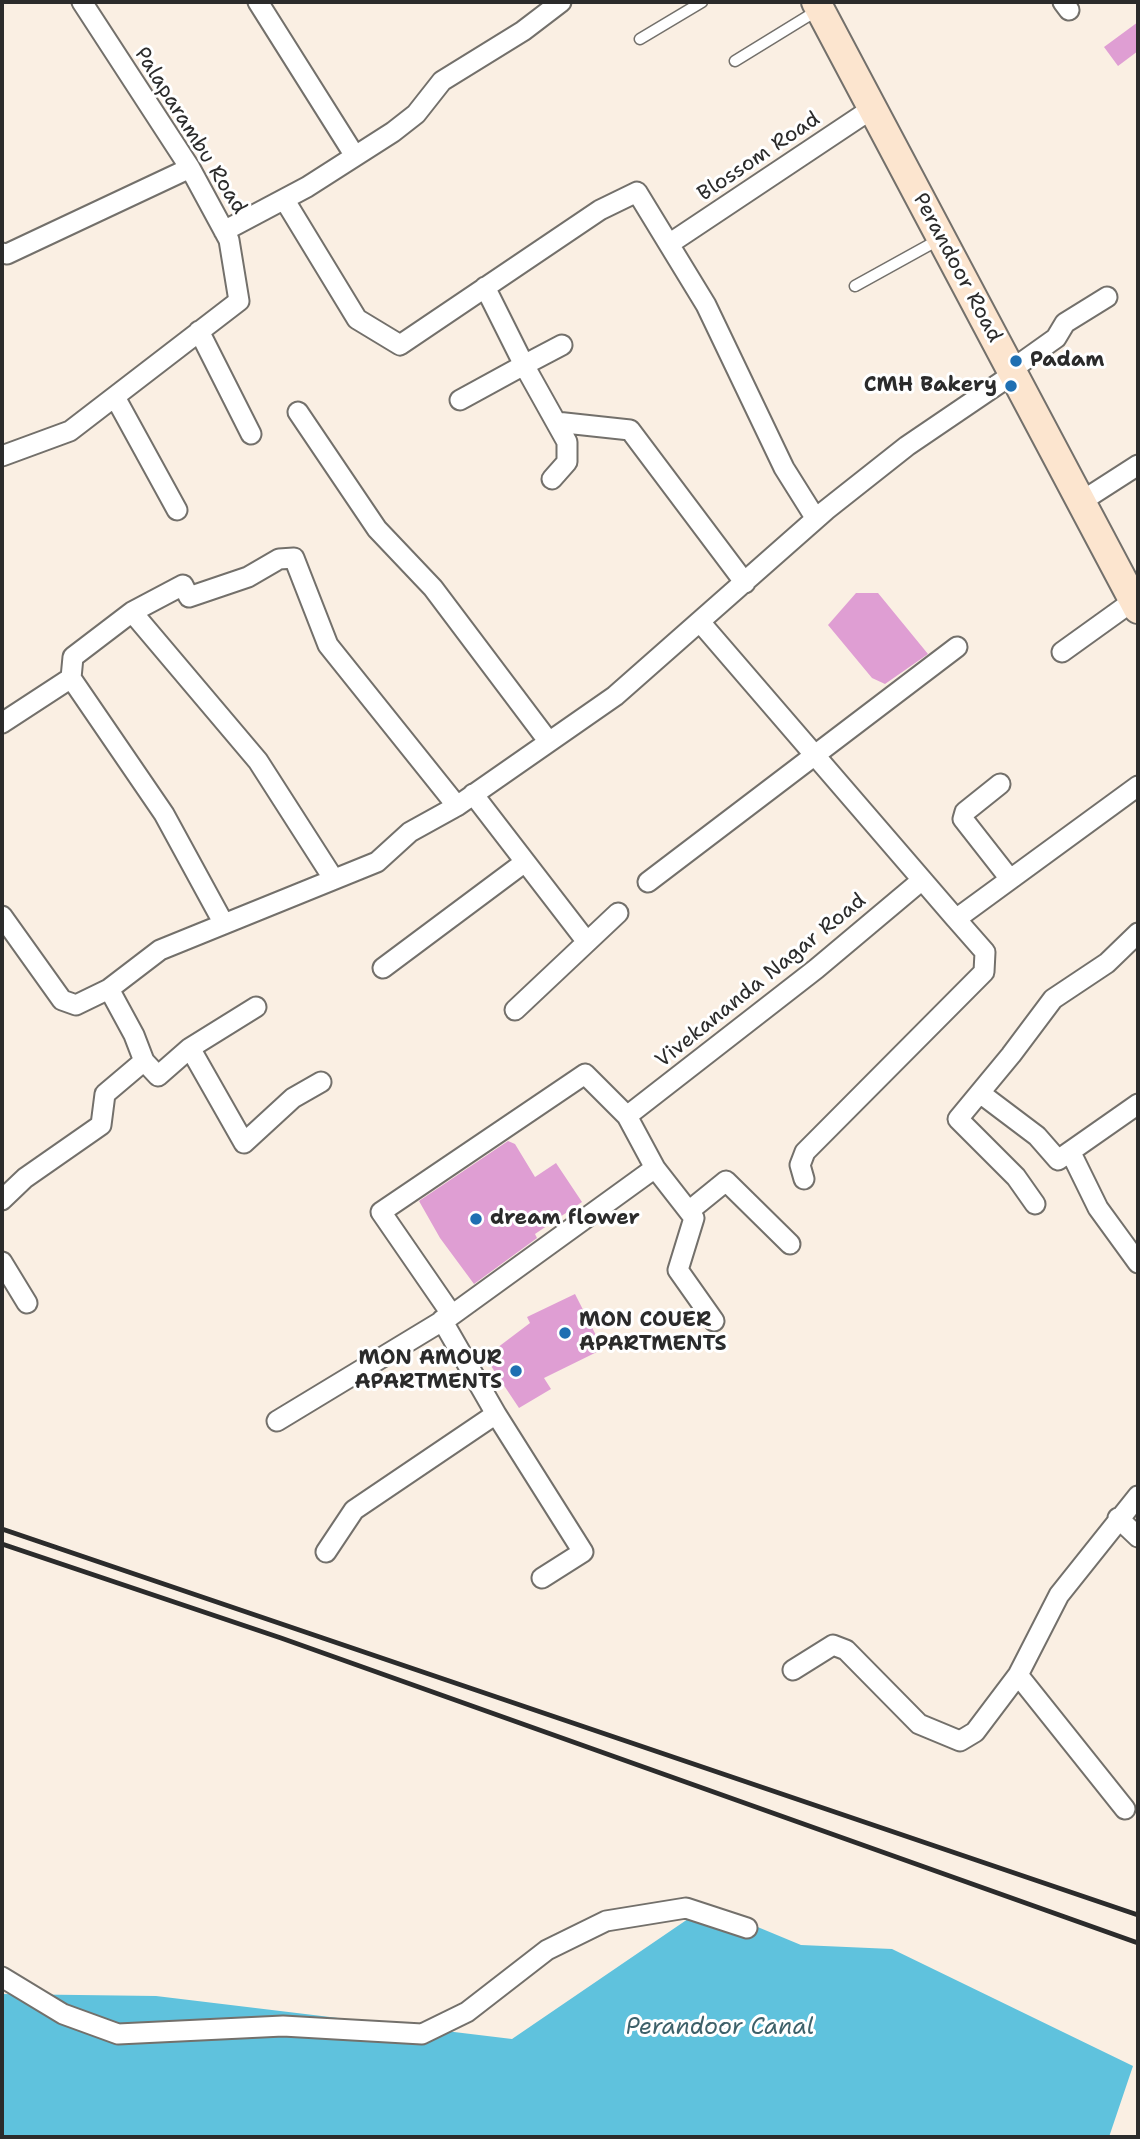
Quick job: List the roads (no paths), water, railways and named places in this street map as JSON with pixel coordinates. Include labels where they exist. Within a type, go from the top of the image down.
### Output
[{"type":"main road","name":"Perandoor Road","points":[[818,6],[1136,605]]},
{"type":"street","name":"Palaparambu Road","points":[[2,456],[70,431],[239,300],[229,240],[190,168],[82,2]]},
{"type":"street","points":[[258,2],[355,156]]},
{"type":"street","points":[[224,231],[307,187],[355,156],[416,114],[442,81],[523,31],[561,2]]},
{"type":"street","name":"Blossom Road","points":[[669,244],[873,107]]},
{"type":"street","points":[[2,253],[7,254],[190,168]]},
{"type":"street","points":[[284,198],[357,319],[400,345],[600,210],[637,192],[706,305],[784,468],[816,519]]},
{"type":"street","points":[[485,287],[567,442],[567,462],[552,479]]},
{"type":"street","points":[[2,916],[62,1000],[76,1005],[109,989],[160,950],[332,878],[377,863],[410,832],[457,806],[615,696],[816,519],[907,446],[1056,338],[1065,323],[1107,297]]},
{"type":"street","points":[[199,331],[251,434]]},
{"type":"street","points":[[460,400],[562,345]]},
{"type":"street","points":[[115,397],[177,510]]},
{"type":"street","points":[[298,412],[377,529],[433,588],[549,743]]},
{"type":"street","points":[[556,422],[630,430],[745,583]]},
{"type":"street","points":[[1082,501],[1138,464]]},
{"type":"street","points":[[224,924],[164,814],[71,678],[73,657],[132,612],[183,585],[189,597],[248,577],[279,559],[294,558],[328,645],[457,806]]},
{"type":"street","points":[[1062,652],[1136,605]]},
{"type":"street","points":[[132,612],[258,761],[332,878]]},
{"type":"street","points":[[700,621],[985,952],[984,972],[805,1152],[800,1165],[804,1179]]},
{"type":"street","points":[[648,882],[957,647]]},
{"type":"street","points":[[2,723],[71,678]]},
{"type":"street","points":[[1000,784],[965,812],[963,819],[1010,879]]},
{"type":"street","points":[[956,919],[1138,786]]},
{"type":"street","points":[[474,794],[587,942]]},
{"type":"street","points":[[383,968],[525,862]]},
{"type":"street","name":"Vivekananda Nagar Road","points":[[627,1116],[816,969],[922,880]]},
{"type":"street","points":[[514,1010],[618,913]]},
{"type":"street","points":[[1035,1204],[1016,1177],[958,1119],[1053,999],[1107,963],[1138,933]]},
{"type":"street","points":[[109,989],[134,1035],[144,1061],[158,1076],[190,1048],[256,1007]]},
{"type":"street","points":[[190,1048],[244,1143],[293,1098],[321,1082]]},
{"type":"street","points":[[2,1200],[24,1178],[101,1125],[105,1094],[144,1061]]},
{"type":"street","points":[[542,1578],[583,1552],[496,1414],[447,1317],[381,1212],[585,1074],[627,1116],[655,1168],[694,1218],[678,1270],[714,1321]]},
{"type":"street","points":[[980,1093],[1037,1136],[1058,1160],[1138,1104]]},
{"type":"street","points":[[1071,1153],[1098,1208],[1138,1263]]},
{"type":"street","points":[[277,1420],[447,1317],[655,1168]]},
{"type":"street","points":[[689,1211],[726,1181],[790,1244]]},
{"type":"street","points":[[2,1262],[27,1303]]},
{"type":"street","points":[[326,1552],[354,1510],[496,1414]]},
{"type":"street","points":[[793,1671],[832,1645],[846,1650],[919,1724],[960,1741],[975,1732],[1018,1675],[1059,1595],[1138,1496]]},
{"type":"street","points":[[1118,1518],[1138,1536]]},
{"type":"street","points":[[1018,1675],[1125,1809]]},
{"type":"street","points":[[2,1977],[62,2014],[118,2034],[284,2026],[422,2034],[467,2012],[547,1950],[607,1921],[686,1908],[747,1928]]},
{"type":"lane","points":[[640,39],[702,2]]},
{"type":"lane","points":[[735,61],[818,6]]},
{"type":"lane","points":[[855,286],[942,238]]},
{"type":"water","name":"Perandoor Canal","points":[[707,1906],[801,1945],[892,1949],[1133,2066],[1109,2137],[2,2137],[2,1994],[156,1996],[512,2039]]},
{"type":"railway","points":[[2,1529],[1138,1915]]},
{"type":"railway","points":[[2,1544],[281,1638],[1138,1943]]},
{"type":"place","name":"Padam","points":[[1016,361]]},
{"type":"place","name":"CMH Bakery","points":[[1011,386]]},
{"type":"place","name":"dream flower","points":[[476,1219]]},
{"type":"place","name":"MON COUER APARTMENTS","points":[[565,1333]]},
{"type":"place","name":"MON AMOUR APARTMENTS","points":[[516,1371]]}]
